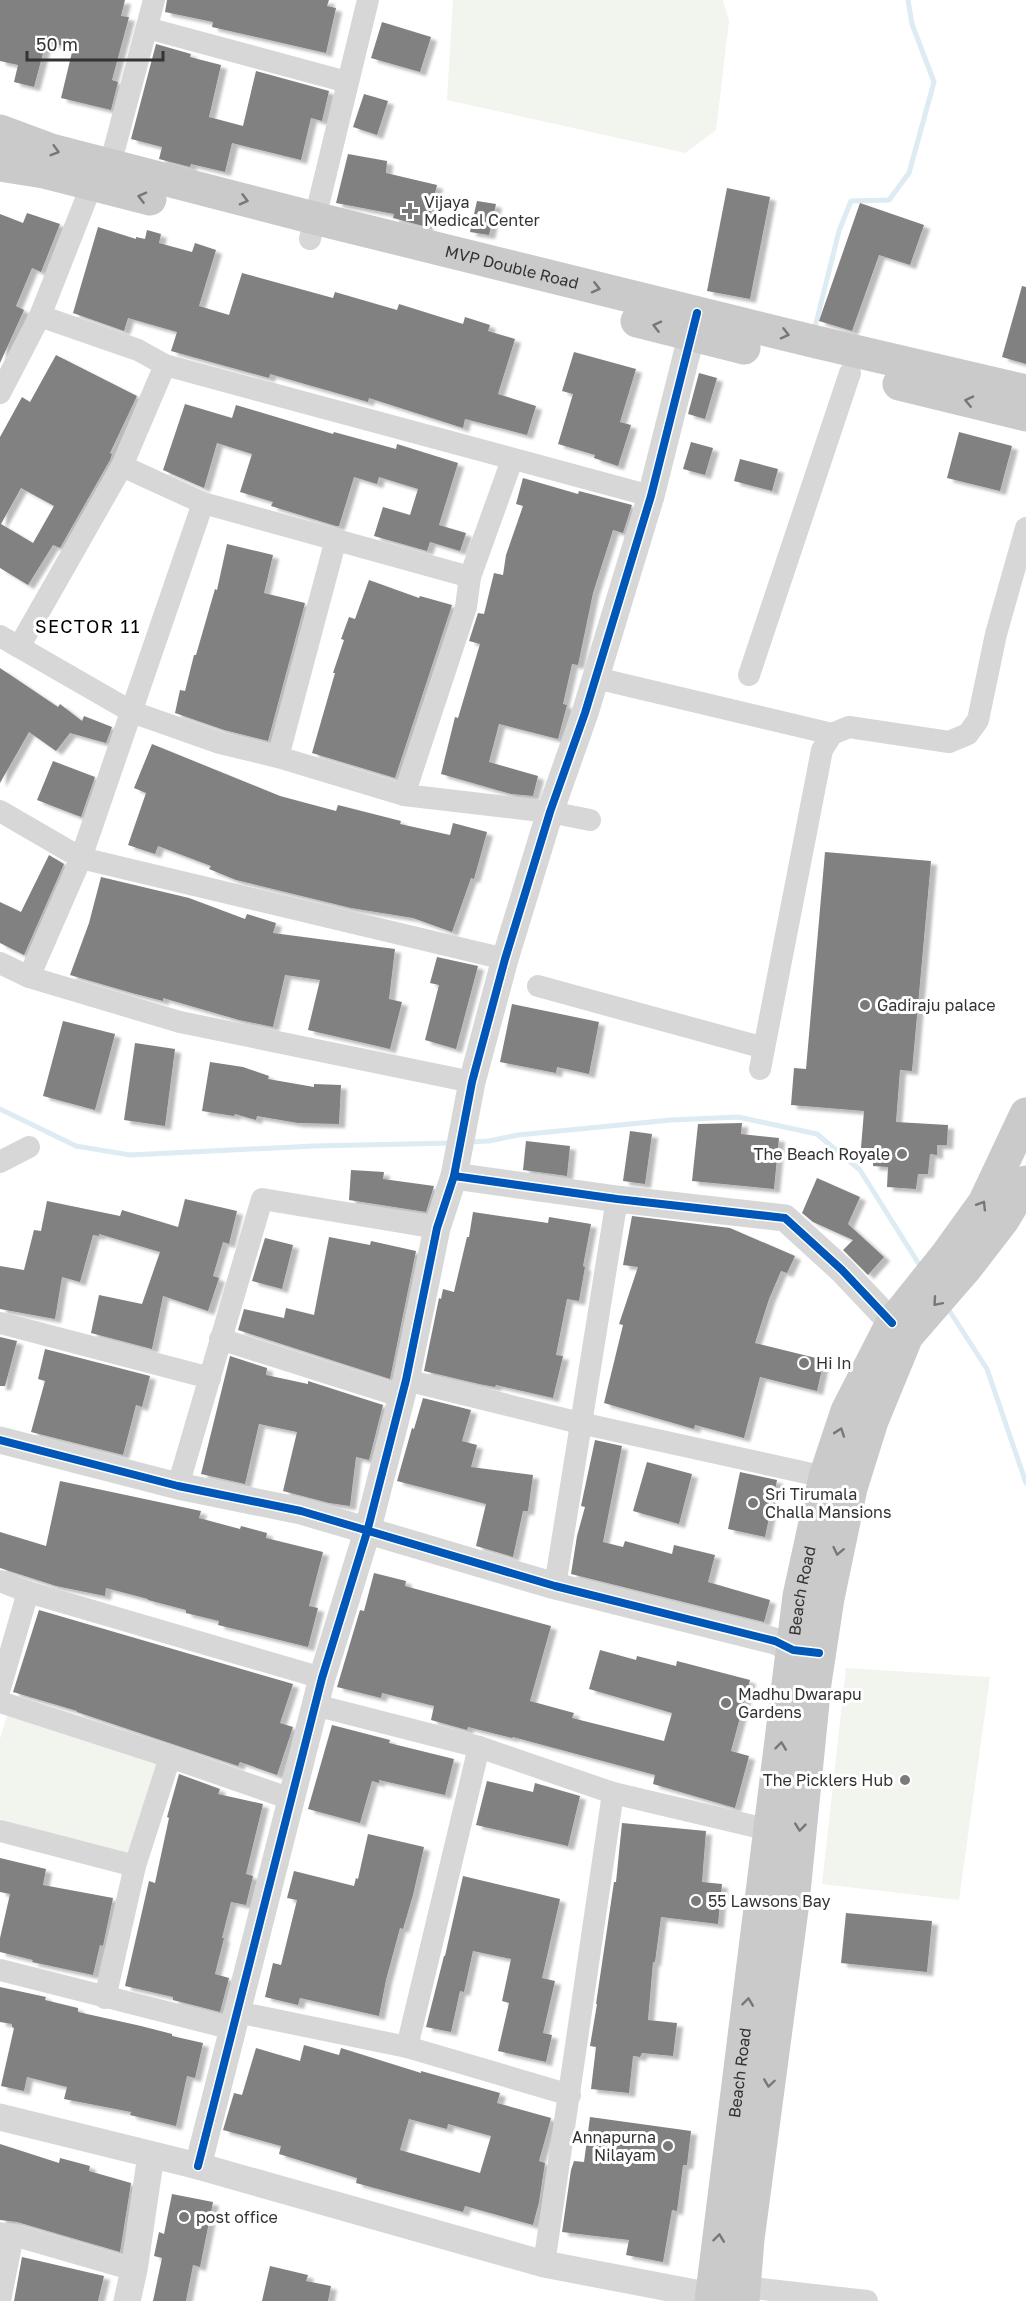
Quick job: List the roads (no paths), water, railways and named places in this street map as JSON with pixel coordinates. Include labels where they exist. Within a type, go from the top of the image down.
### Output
[{"type":"main road","name":"MVP Double Road","points":[[0,131],[51,150],[101,175]]},
{"type":"main road","name":"MVP Double Road","points":[[0,165],[44,172],[101,175],[694,324],[1026,391]]},
{"type":"main road","name":"MVP Double Road","points":[[694,324],[850,373],[1026,414]]},
{"type":"main road","name":"Beach Road","points":[[730,2297],[748,2239],[793,1902],[806,1651],[799,1596],[825,1477],[847,1411],[900,1329],[957,1261],[984,1203],[1018,1173],[1026,1114]]},
{"type":"main road","name":"Beach Road","points":[[730,2297],[770,1830],[806,1651],[851,1488],[900,1329]]},
{"type":"street","points":[[0,393],[40,316],[101,175],[154,0]]},
{"type":"street","points":[[312,229],[368,0]]},
{"type":"street","points":[[147,28],[347,82]]},
{"type":"street","points":[[40,316],[138,350],[165,365],[651,496]]},
{"type":"street","points":[[198,2166],[322,1677],[367,1532],[399,1411],[437,1228],[457,1166],[470,1091],[505,959],[550,812],[596,678],[651,496],[694,324]]},
{"type":"street","points":[[165,365],[122,466],[10,641],[132,712],[220,743],[278,757],[404,795],[550,812],[590,820]]},
{"type":"street","points":[[749,675],[850,373]]},
{"type":"street","points":[[404,795],[466,607],[471,577],[512,460]]},
{"type":"street","points":[[122,466],[203,503],[471,577]]},
{"type":"street","points":[[29,976],[81,858],[203,503]]},
{"type":"street","points":[[538,986],[762,1059],[822,750],[832,734],[849,727],[949,742],[968,734],[978,720],[996,634],[1026,528]]},
{"type":"street","points":[[278,757],[336,539]]},
{"type":"street","points":[[596,678],[832,734]]},
{"type":"street","points":[[0,811],[81,858],[505,959]]},
{"type":"street","points":[[0,963],[29,976],[180,1022],[470,1091]]},
{"type":"street","points":[[0,1162],[29,1147]]},
{"type":"street","points":[[457,1166],[618,1199],[784,1218],[842,1270],[900,1329]]},
{"type":"street","points":[[178,1486],[262,1199],[437,1228]]},
{"type":"street","points":[[555,1586],[618,1199]]},
{"type":"street","points":[[0,1323],[210,1378]]},
{"type":"street","points":[[220,1339],[403,1388],[580,1423],[825,1477]]},
{"type":"street","points":[[0,1440],[178,1486],[300,1511],[555,1586],[775,1641],[806,1651]]},
{"type":"street","points":[[0,1581],[27,1593],[322,1677]]},
{"type":"street","points":[[0,1688],[27,1593]]},
{"type":"street","points":[[0,1702],[291,1799]]},
{"type":"street","points":[[315,1705],[479,1747],[613,1793],[770,1830]]},
{"type":"street","points":[[407,2047],[479,1747]]},
{"type":"street","points":[[105,1998],[135,1866],[170,1757]]},
{"type":"street","points":[[544,2264],[613,1793]]},
{"type":"street","points":[[0,1831],[135,1866]]},
{"type":"street","points":[[0,1970],[105,1998],[407,2047],[570,2094]]},
{"type":"street","points":[[0,2117],[198,2166],[544,2264],[730,2297],[867,2301]]},
{"type":"street","points":[[127,2301],[134,2270],[151,2155]]},
{"type":"street","points":[[0,2301],[6,2234],[134,2270]]},
{"type":"waterway","points":[[814,331],[839,231],[851,201],[889,200],[909,173],[934,82],[912,24],[908,0]]},
{"type":"waterway","points":[[0,1109],[76,1146],[130,1155],[314,1146],[454,1143]]},
{"type":"waterway","points":[[469,1142],[671,1120],[738,1117],[817,1134],[860,1170],[922,1269]]},
{"type":"waterway","points":[[947,1307],[987,1369],[1026,1483]]},
{"type":"place","name":"Vijaya Medical Center","points":[[410,211]]},
{"type":"place","name":"Gadiraju palace","points":[[865,1005]]},
{"type":"place","name":"The Beach Royale","points":[[902,1154]]},
{"type":"place","name":"Hi In","points":[[804,1363]]},
{"type":"place","name":"Sri Tirumala Challa Mansions","points":[[753,1503]]},
{"type":"place","name":"Madhu Dwarapu Gardens","points":[[726,1703]]},
{"type":"place","name":"The Picklers Hub","points":[[905,1780]]},
{"type":"place","name":"55 Lawsons Bay","points":[[696,1901]]},
{"type":"place","name":"Annapurna Nilayam","points":[[668,2146]]},
{"type":"place","name":"post office","points":[[184,2217]]},
{"type":"district","name":"SECTOR 11","points":[[88,627]]}]
